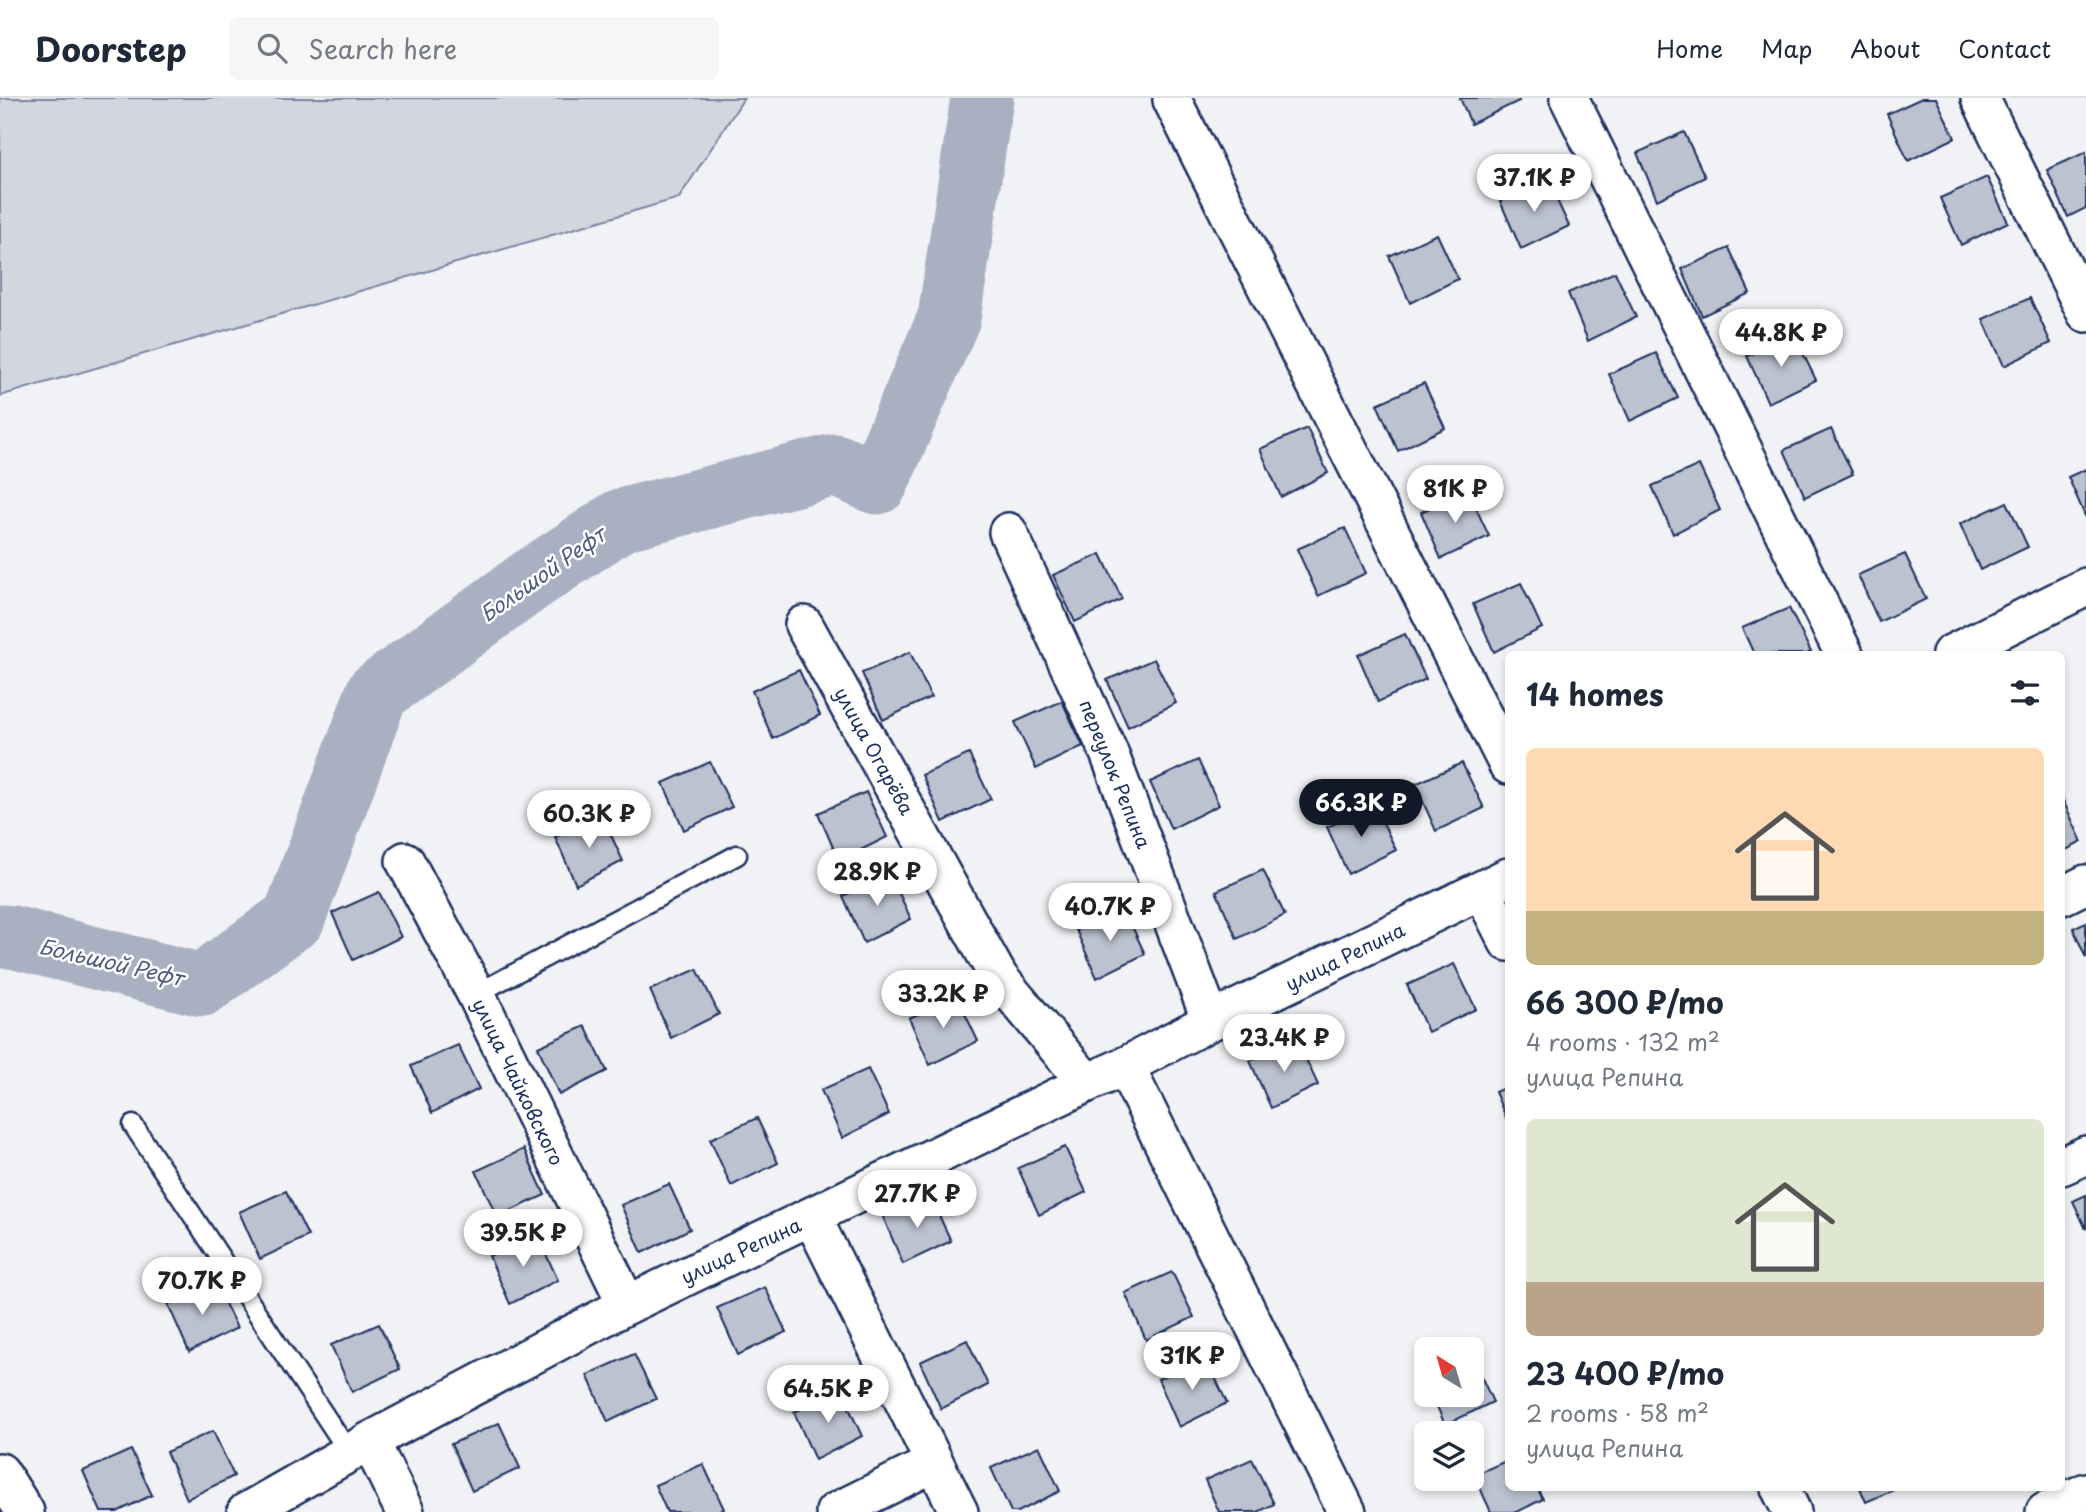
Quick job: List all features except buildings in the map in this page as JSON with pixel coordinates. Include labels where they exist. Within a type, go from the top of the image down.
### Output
[{"type":"street","points":[[1569,98],[1843,651]]},
{"type":"street","points":[[1980,98],[2086,313]]},
{"type":"street","points":[[1172,100],[1505,759]]},
{"type":"street","name":"переулок Репина","points":[[1008,532],[1109,752],[1211,1021]]},
{"type":"street","points":[[1957,651],[2086,587]]},
{"type":"street","name":"улица Огарёва","points":[[804,625],[999,978],[1087,1083]]},
{"type":"street","name":"улица Чайковского","points":[[405,861],[476,994],[627,1305]]},
{"type":"street","points":[[1495,884],[1505,929]]},
{"type":"street","name":"улица Репина","points":[[246,1512],[627,1305],[1125,1066],[1211,1021],[1495,884]]},
{"type":"street","points":[[2065,894],[2086,884]]},
{"type":"street","points":[[1125,1066],[1347,1512]]},
{"type":"street","points":[[2065,1166],[2086,1155]]},
{"type":"street","points":[[812,1217],[958,1512]]},
{"type":"street","points":[[360,1448],[405,1512]]},
{"type":"street","points":[[835,1512],[934,1463]]},
{"type":"street","points":[[0,1472],[25,1512]]},
{"type":"street","points":[[1782,1491],[1792,1512]]},
{"type":"street","points":[[2045,1512],[2086,1492]]},
{"type":"lane","points":[[476,994],[737,855]]},
{"type":"lane","points":[[133,1125],[360,1448]]},
{"type":"shaded area","points":[[0,98],[744,98],[679,198],[0,396]]},
{"type":"waterway","name":"Большой Рефт","points":[[0,936],[202,985],[294,918],[377,693],[531,580],[621,520],[835,465],[877,483],[949,318],[982,98]]}]
